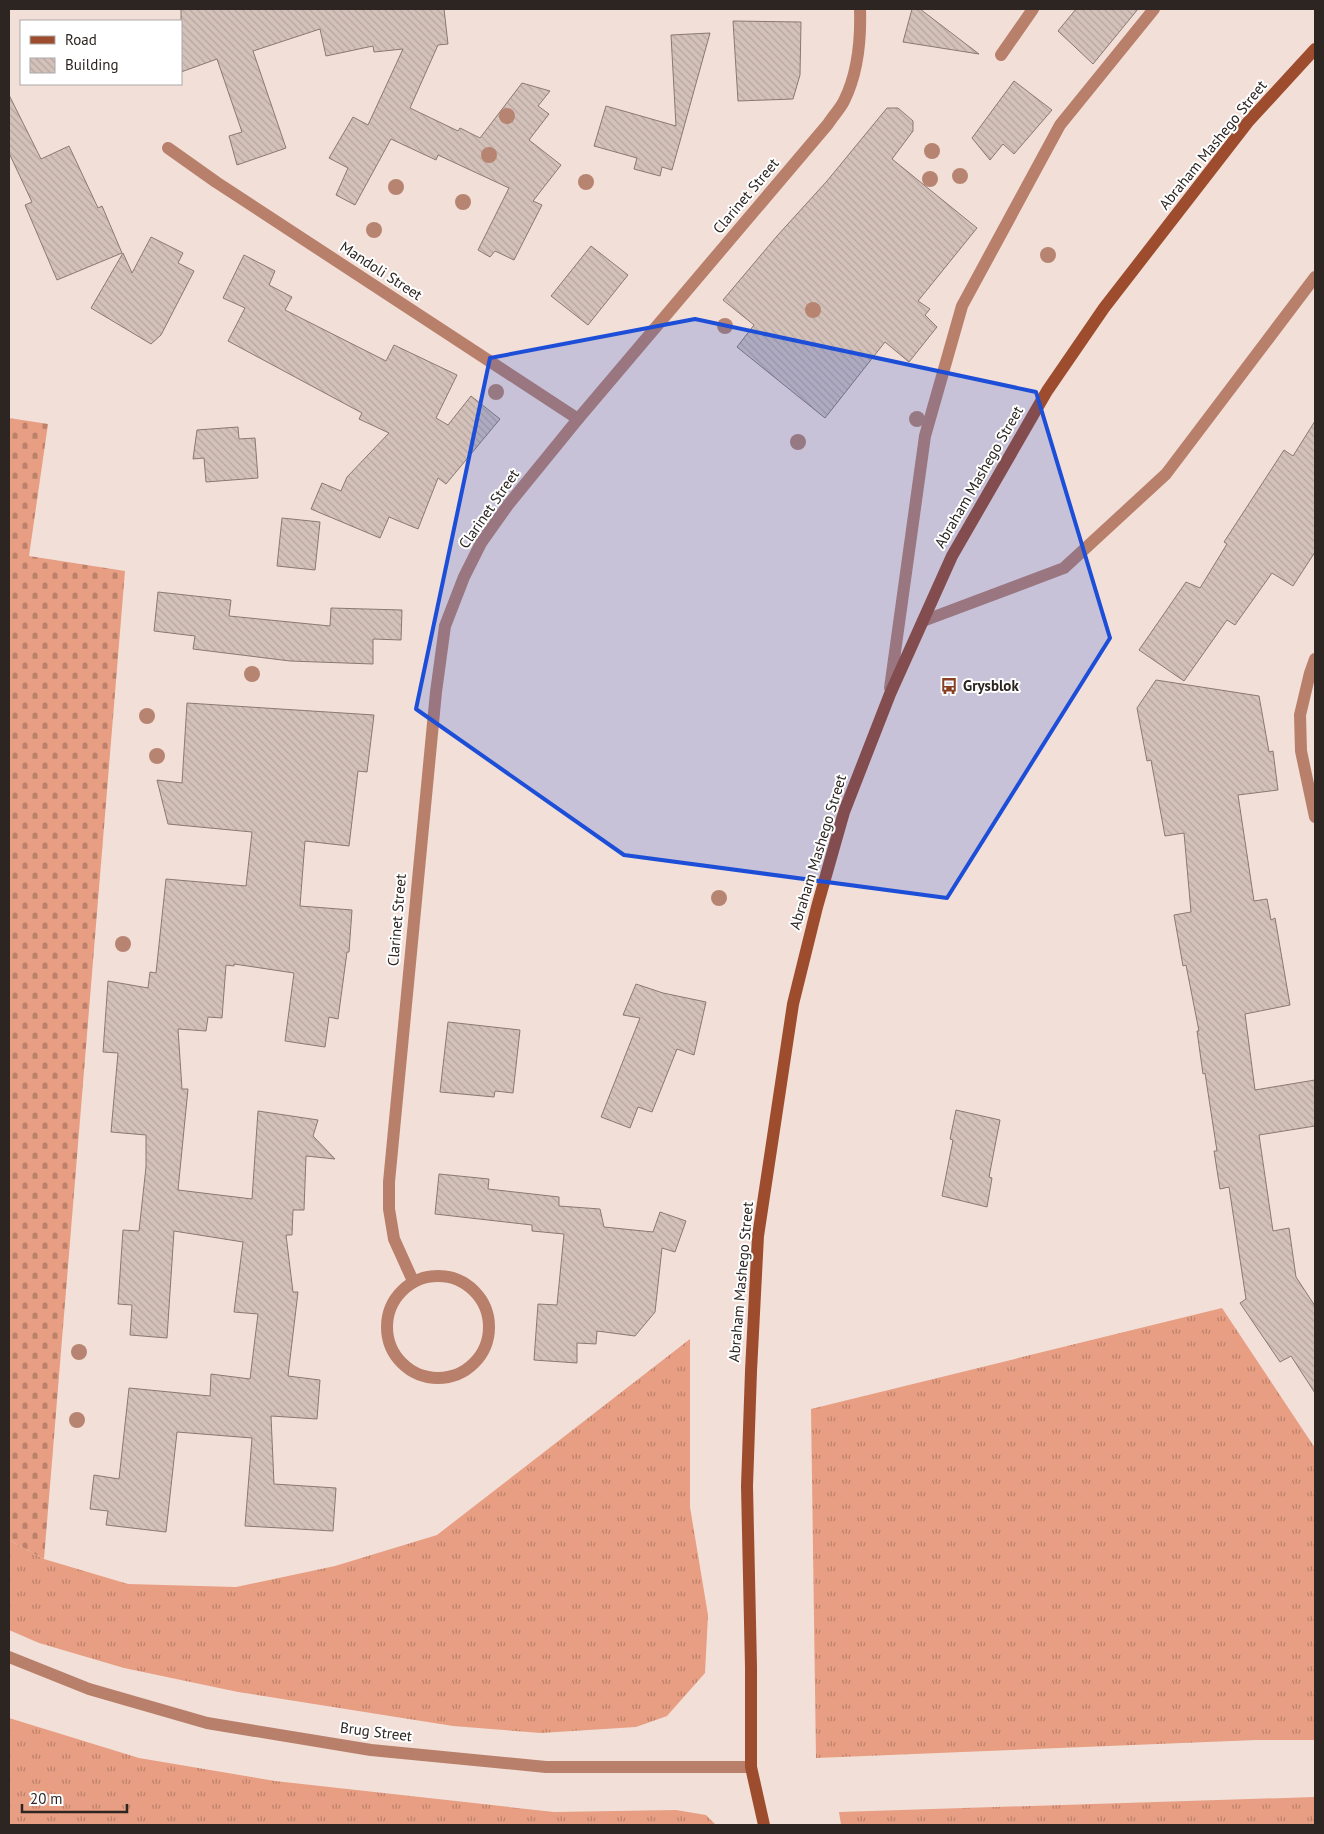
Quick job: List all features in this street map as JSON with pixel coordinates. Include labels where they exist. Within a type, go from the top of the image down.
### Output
[{"type":"main road","name":"Abraham Mashego Street","points":[[764,1825],[751,1767],[747,1486],[758,1236],[793,1004],[817,907],[844,812],[890,694],[952,556],[1047,391],[1104,308],[1248,122],[1315,49]]},
{"type":"street","name":"Clarinet Street","points":[[414,1281],[394,1239],[389,1209],[389,1182],[416,889],[436,692],[445,626],[464,577],[481,542],[508,505],[578,419],[828,124],[843,102],[852,81],[857,60],[860,9]]},
{"type":"street","points":[[1001,55],[1033,9]]},
{"type":"street","points":[[890,694],[926,436],[962,306],[1060,125],[1154,9]]},
{"type":"street","name":"Mandoli Street","points":[[168,148],[216,182],[578,419]]},
{"type":"street","points":[[923,621],[1064,568],[1166,474],[1315,276]]},
{"type":"street","points":[[1315,659],[1300,715],[1301,752],[1315,816]]},
{"type":"street","points":[[436,1275],[459,1280],[477,1293],[488,1314],[489,1337],[480,1358],[462,1373],[440,1379],[417,1374],[398,1361],[387,1340],[386,1317],[396,1296],[414,1281],[436,1275]]},
{"type":"street","name":"Brug Street","points":[[9,1657],[89,1689],[207,1723],[371,1750],[546,1767],[751,1767]]},
{"type":"highlighted area","points":[[695,319],[1036,392],[1110,638],[947,898],[624,855],[416,709],[490,358]]},
{"type":"green space","points":[[9,418],[48,424],[29,556],[125,571],[44,1559],[9,1540]]},
{"type":"green space","points":[[1222,1308],[1315,1448],[1315,1740],[1256,1740],[816,1758],[811,1409]]},
{"type":"green space","points":[[690,1339],[690,1507],[708,1615],[705,1673],[667,1716],[636,1727],[541,1733],[453,1726],[238,1692],[124,1668],[39,1643],[9,1630],[9,1540],[44,1559],[128,1584],[236,1587],[335,1566],[437,1535]]},
{"type":"green space","points":[[9,1718],[139,1758],[275,1781],[554,1812],[676,1810],[706,1815],[716,1825],[9,1825]]},
{"type":"green space","points":[[1315,1797],[1315,1825],[841,1825],[839,1812]]},
{"type":"building","points":[[181,9],[444,9],[448,44],[438,45],[410,108],[458,131],[460,128],[480,138],[522,83],[550,91],[538,106],[549,114],[529,140],[561,165],[533,201],[542,205],[514,260],[495,251],[490,257],[478,250],[509,188],[438,155],[436,160],[391,139],[355,205],[336,195],[348,168],[329,158],[353,117],[368,125],[403,49],[374,52],[373,46],[326,56],[320,29],[253,51],[286,148],[237,165],[229,136],[242,132],[217,59],[182,72]]},
{"type":"building","points":[[912,9],[920,9],[979,54],[903,42]]},
{"type":"building","points":[[1076,9],[1138,9],[1093,64],[1058,31]]},
{"type":"building","points":[[733,21],[801,22],[800,75],[793,99],[738,101]]},
{"type":"building","points":[[710,33],[672,170],[662,167],[660,176],[634,169],[637,158],[594,146],[606,106],[676,126],[671,35]]},
{"type":"building","points":[[1014,81],[1052,110],[1014,154],[1003,144],[990,160],[972,138]]},
{"type":"building","points":[[9,95],[41,159],[69,146],[98,208],[102,206],[122,253],[57,280],[25,205],[32,202],[9,153]]},
{"type":"building","points":[[887,108],[898,108],[913,121],[913,131],[892,159],[977,228],[918,301],[930,309],[925,315],[937,327],[909,362],[885,342],[825,418],[737,347],[754,325],[723,300],[827,181]]},
{"type":"building","points":[[151,237],[183,253],[178,263],[194,271],[161,335],[151,344],[91,308],[123,253],[132,273]]},
{"type":"building","points":[[591,246],[628,275],[588,325],[551,296]]},
{"type":"building","points":[[244,255],[275,271],[269,285],[292,297],[285,310],[386,361],[394,345],[457,375],[436,418],[448,425],[471,396],[500,419],[446,484],[438,478],[418,529],[389,517],[380,538],[311,509],[322,483],[341,491],[347,477],[389,433],[359,419],[362,413],[228,341],[245,308],[223,298]]},
{"type":"building","points":[[1315,421],[1315,552],[1293,586],[1272,573],[1235,625],[1227,620],[1184,681],[1139,650],[1186,582],[1200,588],[1227,544],[1224,542],[1284,450],[1293,456]]},
{"type":"building","points":[[238,427],[239,439],[255,438],[258,478],[206,482],[204,458],[193,459],[197,430]]},
{"type":"building","points":[[282,518],[320,522],[315,570],[277,566]]},
{"type":"building","points":[[158,592],[231,600],[229,616],[330,626],[331,608],[402,610],[401,640],[373,639],[373,664],[290,661],[193,649],[195,636],[154,631]]},
{"type":"building","points":[[1156,680],[1259,696],[1269,752],[1273,751],[1278,790],[1238,795],[1254,901],[1267,899],[1271,920],[1275,918],[1290,1005],[1245,1014],[1255,1090],[1315,1080],[1315,1126],[1259,1135],[1273,1231],[1289,1228],[1296,1277],[1315,1306],[1315,1393],[1291,1356],[1280,1362],[1240,1303],[1246,1299],[1229,1187],[1220,1189],[1214,1151],[1217,1151],[1205,1073],[1203,1074],[1197,1031],[1199,1031],[1186,965],[1183,966],[1174,915],[1191,912],[1184,833],[1165,836],[1151,760],[1147,761],[1137,708]]},
{"type":"building","points":[[187,703],[374,715],[367,772],[358,771],[349,846],[305,841],[300,906],[352,910],[349,952],[347,952],[338,1019],[329,1017],[325,1047],[285,1041],[294,973],[234,964],[234,966],[226,965],[222,1018],[208,1017],[206,1031],[178,1029],[182,1089],[188,1089],[178,1190],[252,1199],[258,1111],[318,1120],[313,1136],[335,1159],[306,1156],[304,1210],[293,1210],[292,1235],[286,1235],[293,1292],[298,1292],[288,1376],[320,1380],[317,1419],[271,1416],[274,1484],[336,1488],[333,1531],[245,1526],[252,1438],[177,1432],[166,1532],[106,1525],[108,1511],[90,1509],[94,1475],[119,1479],[129,1388],[210,1396],[211,1374],[250,1379],[258,1314],[234,1312],[243,1242],[174,1231],[167,1338],[130,1335],[132,1305],[118,1304],[123,1230],[139,1231],[146,1167],[146,1135],[111,1132],[118,1053],[103,1052],[108,981],[148,988],[150,972],[156,973],[166,879],[246,886],[252,832],[168,824],[157,780],[182,783]]},
{"type":"building","points":[[636,984],[663,993],[706,1002],[694,1055],[677,1049],[652,1112],[638,1107],[630,1128],[601,1117],[640,1018],[623,1015]]},
{"type":"building","points":[[448,1022],[520,1030],[513,1093],[495,1091],[494,1097],[440,1092]]},
{"type":"building","points":[[956,1110],[1000,1120],[989,1177],[992,1178],[987,1207],[942,1196],[953,1140],[950,1139]]},
{"type":"building","points":[[439,1174],[489,1179],[488,1189],[559,1197],[559,1206],[600,1209],[604,1227],[653,1232],[660,1212],[686,1221],[675,1252],[662,1248],[655,1312],[635,1336],[597,1331],[596,1344],[577,1343],[577,1363],[534,1360],[538,1304],[557,1305],[564,1234],[532,1231],[532,1225],[435,1214]]},
{"type":"place","name":"Grysblok","points":[[949,686]]}]
